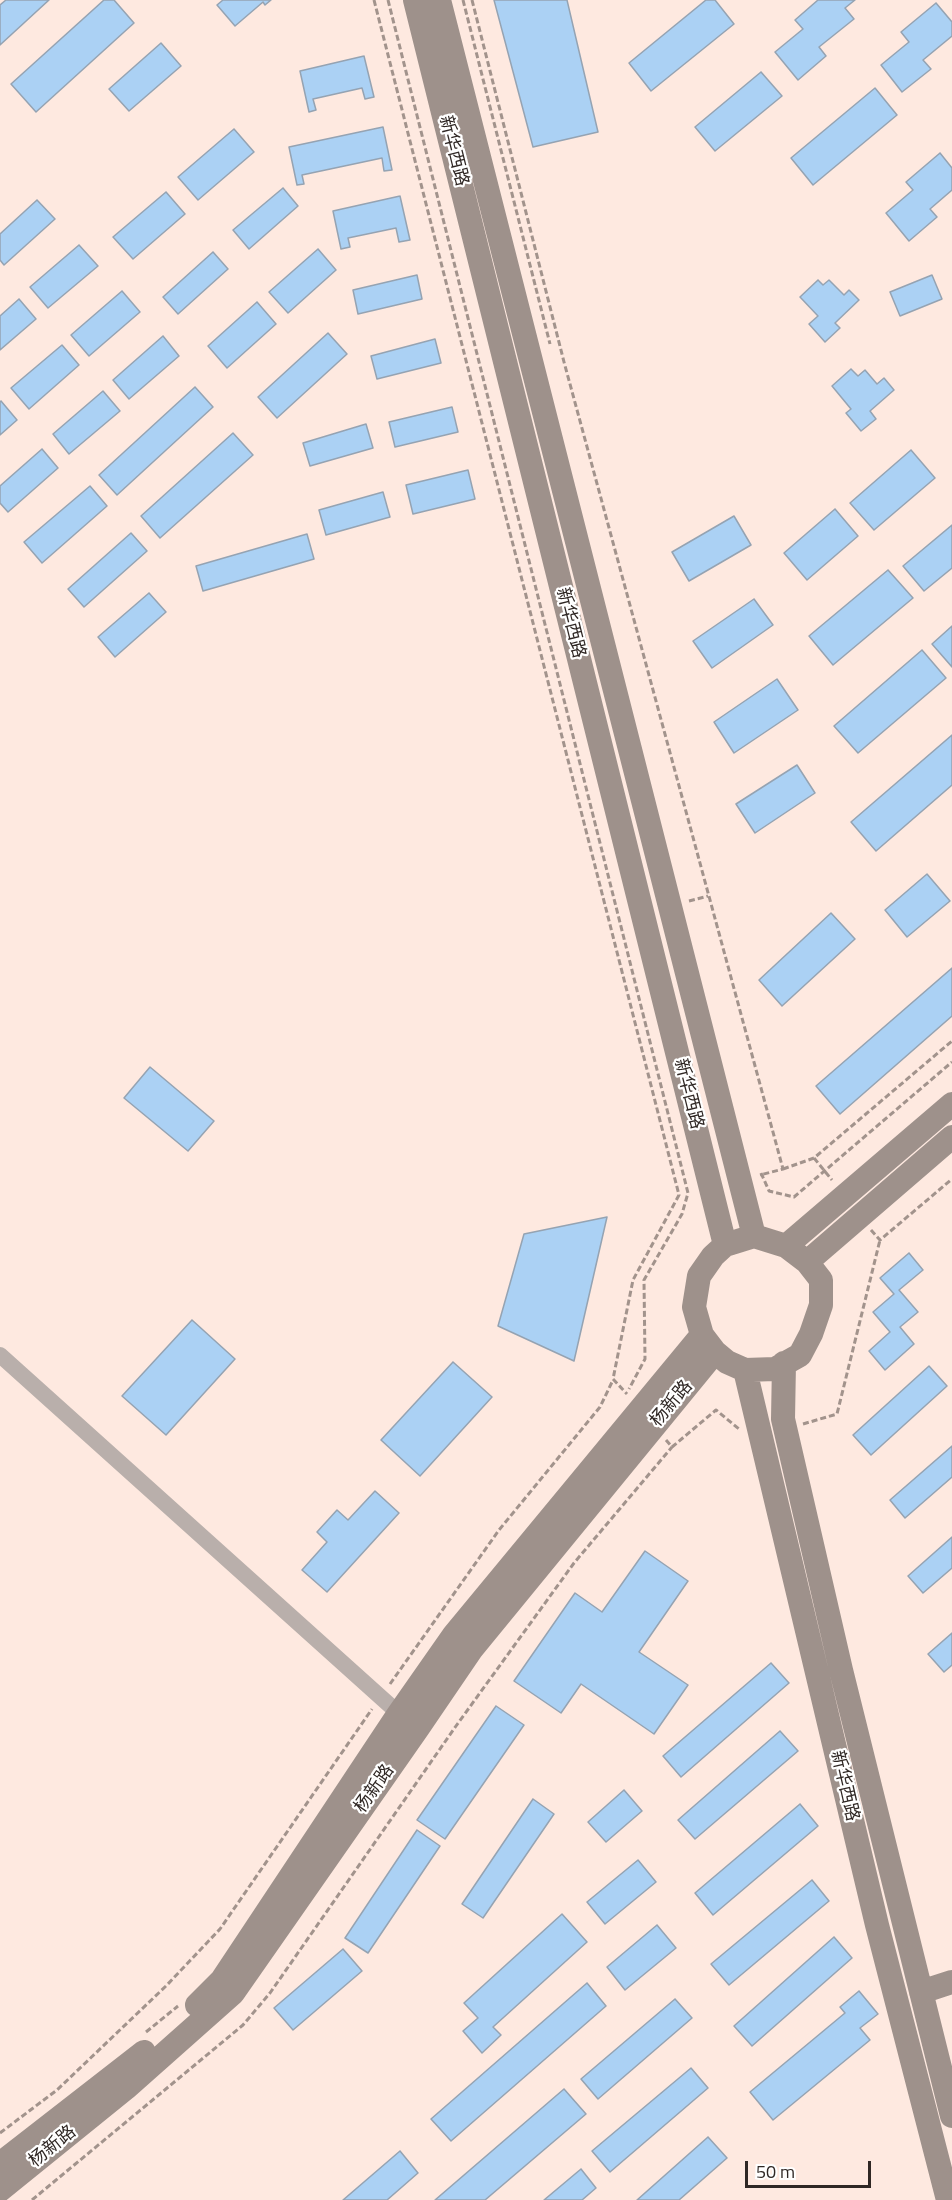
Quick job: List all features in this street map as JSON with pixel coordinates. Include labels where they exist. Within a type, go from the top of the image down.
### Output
[{"type":"main road","name":"新华西路","points":[[415,0],[725,1245]]},
{"type":"main road","name":"新华西路","points":[[439,0],[753,1174],[754,1236]]},
{"type":"main road","points":[[786,1246],[952,1104]]},
{"type":"main road","points":[[807,1262],[952,1137]]},
{"type":"main road","points":[[754,1236],[786,1246],[807,1262],[821,1280],[821,1305],[811,1334],[800,1355],[775,1369],[745,1370],[727,1362],[709,1344],[694,1307],[699,1276],[713,1256],[725,1245],[754,1236]]},
{"type":"main road","name":"杨新路","points":[[0,2164],[174,2029],[222,1980],[408,1721],[471,1650],[709,1344]]},
{"type":"main road","name":"新华西路","points":[[784,1364],[783,1419],[841,1670],[952,2116]]},
{"type":"main road","name":"新华西路","points":[[745,1370],[877,1925],[948,2200]]},
{"type":"main road","name":"杨新路","points":[[0,2190],[126,2088],[232,1993],[408,1721]]},
{"type":"main road","points":[[921,1992],[952,1982]]},
{"type":"street","points":[[0,1355],[379,1698],[408,1721]]},
{"type":"path","points":[[374,0],[676,1184],[679,1195],[688,1193]]},
{"type":"path","points":[[388,0],[688,1193],[682,1214],[644,1280],[645,1359],[620,1402]]},
{"type":"path","points":[[463,0],[550,347]]},
{"type":"path","points":[[471,0],[567,373],[783,1169]]},
{"type":"path","points":[[753,1174],[783,1169],[814,1158],[952,1041]]},
{"type":"path","points":[[753,1174],[769,1191],[794,1197],[952,1062]]},
{"type":"path","points":[[0,2133],[57,2090],[166,1986],[220,1929],[379,1698],[499,1530],[600,1407],[613,1379]]},
{"type":"path","points":[[140,2037],[182,2002]]},
{"type":"building","points":[[6,0],[49,0],[0,45],[0,5]]},
{"type":"building","points":[[104,0],[114,0],[134,23],[36,112],[11,84]]},
{"type":"building","points":[[223,0],[271,0],[265,5],[263,2],[235,26],[217,5]]},
{"type":"building","points":[[494,0],[567,0],[598,132],[533,147]]},
{"type":"building","points":[[706,0],[715,0],[734,24],[651,91],[629,63]]},
{"type":"building","points":[[818,0],[855,0],[845,8],[854,19],[819,47],[826,56],[798,80],[775,52],[803,29],[795,20]]},
{"type":"building","points":[[936,3],[952,22],[952,36],[923,60],[931,69],[902,92],[881,65],[909,42],[901,32]]},
{"type":"building","points":[[161,43],[181,66],[129,111],[109,89]]},
{"type":"building","points":[[364,56],[374,97],[365,99],[362,88],[313,99],[316,110],[309,112],[300,71]]},
{"type":"building","points":[[761,72],[782,96],[715,151],[695,127]]},
{"type":"building","points":[[875,88],[897,115],[813,185],[791,158]]},
{"type":"building","points":[[383,127],[392,170],[384,171],[382,158],[302,175],[304,184],[297,185],[289,147]]},
{"type":"building","points":[[234,129],[254,152],[198,200],[178,177]]},
{"type":"building","points":[[940,153],[952,168],[952,190],[930,209],[937,217],[909,241],[886,213],[913,190],[906,182]]},
{"type":"building","points":[[283,188],[298,206],[249,249],[233,230]]},
{"type":"building","points":[[166,192],[185,214],[133,259],[113,237]]},
{"type":"building","points":[[400,196],[410,240],[399,242],[396,228],[348,238],[350,247],[341,249],[333,211]]},
{"type":"building","points":[[37,200],[55,219],[4,265],[0,260],[0,234]]},
{"type":"building","points":[[79,245],[98,266],[48,308],[30,287]]},
{"type":"building","points":[[318,249],[336,270],[288,313],[269,292]]},
{"type":"building","points":[[213,252],[228,269],[178,314],[163,297]]},
{"type":"building","points":[[417,275],[422,299],[358,314],[353,290]]},
{"type":"building","points":[[932,275],[942,299],[900,316],[890,292]]},
{"type":"building","points":[[818,280],[823,285],[829,280],[844,295],[849,290],[859,300],[835,323],[840,328],[825,342],[809,324],[818,316],[800,297]]},
{"type":"building","points":[[122,291],[140,312],[89,356],[71,335]]},
{"type":"building","points":[[19,299],[36,319],[0,350],[0,316]]},
{"type":"building","points":[[257,302],[276,324],[227,368],[208,346]]},
{"type":"building","points":[[328,333],[347,354],[277,418],[258,397]]},
{"type":"building","points":[[163,336],[179,356],[129,399],[113,380]]},
{"type":"building","points":[[435,339],[441,363],[377,379],[371,356]]},
{"type":"building","points":[[62,345],[79,365],[29,409],[11,388]]},
{"type":"building","points":[[851,369],[858,376],[865,370],[877,384],[884,378],[894,390],[870,411],[876,419],[861,431],[846,413],[851,409],[832,386]]},
{"type":"building","points":[[195,387],[213,407],[117,495],[99,475]]},
{"type":"building","points":[[103,391],[120,411],[69,454],[53,434]]},
{"type":"building","points":[[0,402],[17,420],[0,435]]},
{"type":"building","points":[[452,407],[458,432],[395,447],[389,422]]},
{"type":"building","points":[[366,424],[373,448],[310,466],[303,443]]},
{"type":"building","points":[[233,433],[253,455],[160,538],[141,516]]},
{"type":"building","points":[[42,449],[58,468],[8,512],[0,503],[0,486]]},
{"type":"building","points":[[911,450],[935,478],[874,530],[850,503]]},
{"type":"building","points":[[468,470],[475,499],[413,514],[406,485]]},
{"type":"building","points":[[90,486],[107,506],[42,563],[24,542]]},
{"type":"building","points":[[383,492],[390,517],[326,535],[319,510]]},
{"type":"building","points":[[835,509],[858,536],[807,580],[784,553]]},
{"type":"building","points":[[734,516],[751,545],[689,581],[672,552]]},
{"type":"building","points":[[952,525],[952,568],[924,591],[903,566]]},
{"type":"building","points":[[131,533],[147,551],[84,607],[68,589]]},
{"type":"building","points":[[307,534],[314,559],[203,591],[196,566]]},
{"type":"building","points":[[888,570],[913,598],[833,665],[809,636]]},
{"type":"building","points":[[149,593],[166,612],[115,657],[98,637]]},
{"type":"building","points":[[754,599],[773,625],[712,668],[693,641]]},
{"type":"building","points":[[952,626],[952,667],[932,644]]},
{"type":"building","points":[[922,650],[946,678],[858,753],[834,726]]},
{"type":"building","points":[[777,679],[798,710],[734,753],[714,722]]},
{"type":"building","points":[[952,735],[952,785],[876,851],[851,822]]},
{"type":"building","points":[[797,765],[815,793],[755,833],[736,804]]},
{"type":"building","points":[[927,874],[950,901],[907,937],[885,910]]},
{"type":"building","points":[[831,913],[855,939],[782,1006],[759,980]]},
{"type":"building","points":[[952,968],[952,1016],[840,1114],[816,1086]]},
{"type":"building","points":[[150,1067],[214,1121],[188,1151],[124,1098]]},
{"type":"building","points":[[607,1217],[574,1361],[498,1326],[524,1234]]},
{"type":"building","points":[[909,1253],[923,1270],[899,1290],[918,1312],[900,1327],[914,1344],[885,1370],[869,1351],[890,1332],[873,1312],[894,1294],[880,1278]]},
{"type":"building","points":[[192,1320],[235,1359],[166,1435],[122,1396]]},
{"type":"building","points":[[453,1362],[492,1397],[420,1476],[381,1440]]},
{"type":"building","points":[[929,1366],[947,1386],[871,1455],[853,1435]]},
{"type":"building","points":[[952,1446],[952,1477],[905,1518],[890,1500]]},
{"type":"building","points":[[375,1491],[399,1513],[327,1592],[302,1570],[327,1542],[317,1532],[337,1510],[348,1520]]},
{"type":"building","points":[[952,1537],[952,1568],[923,1593],[908,1576]]},
{"type":"building","points":[[645,1551],[688,1581],[639,1652],[688,1685],[654,1734],[581,1684],[561,1713],[514,1681],[575,1593],[602,1612]]},
{"type":"building","points":[[952,1633],[952,1665],[944,1672],[928,1654]]},
{"type":"building","points":[[771,1663],[789,1683],[681,1777],[663,1756]]},
{"type":"building","points":[[496,1706],[524,1725],[445,1839],[417,1820]]},
{"type":"building","points":[[780,1731],[798,1751],[695,1839],[678,1820]]},
{"type":"building","points":[[624,1790],[642,1811],[606,1842],[588,1822]]},
{"type":"building","points":[[533,1799],[554,1814],[483,1918],[462,1904]]},
{"type":"building","points":[[800,1804],[818,1826],[713,1915],[695,1893]]},
{"type":"building","points":[[417,1830],[440,1846],[368,1953],[345,1938]]},
{"type":"building","points":[[638,1860],[656,1882],[605,1924],[587,1902]]},
{"type":"building","points":[[812,1880],[829,1901],[729,1985],[711,1964]]},
{"type":"building","points":[[562,1914],[587,1942],[493,2027],[501,2035],[482,2053],[463,2031],[478,2018],[464,2003]]},
{"type":"building","points":[[657,1925],[676,1948],[625,1990],[607,1967]]},
{"type":"building","points":[[834,1937],[852,1958],[752,2046],[734,2026]]},
{"type":"building","points":[[343,1949],[362,1971],[293,2030],[274,2008]]},
{"type":"building","points":[[587,1983],[606,2006],[451,2141],[431,2119]]},
{"type":"building","points":[[859,1991],[878,2014],[860,2028],[870,2040],[773,2120],[750,2092],[845,2013],[840,2007]]},
{"type":"building","points":[[675,1999],[692,2018],[598,2099],[581,2079]]},
{"type":"building","points":[[691,2068],[708,2088],[610,2172],[592,2151]]},
{"type":"building","points":[[564,2089],[586,2114],[485,2200],[435,2200]]},
{"type":"building","points":[[708,2137],[727,2158],[679,2200],[637,2200]]},
{"type":"building","points":[[400,2151],[418,2173],[387,2200],[343,2200]]},
{"type":"building","points":[[581,2169],[596,2188],[582,2200],[544,2200]]}]
